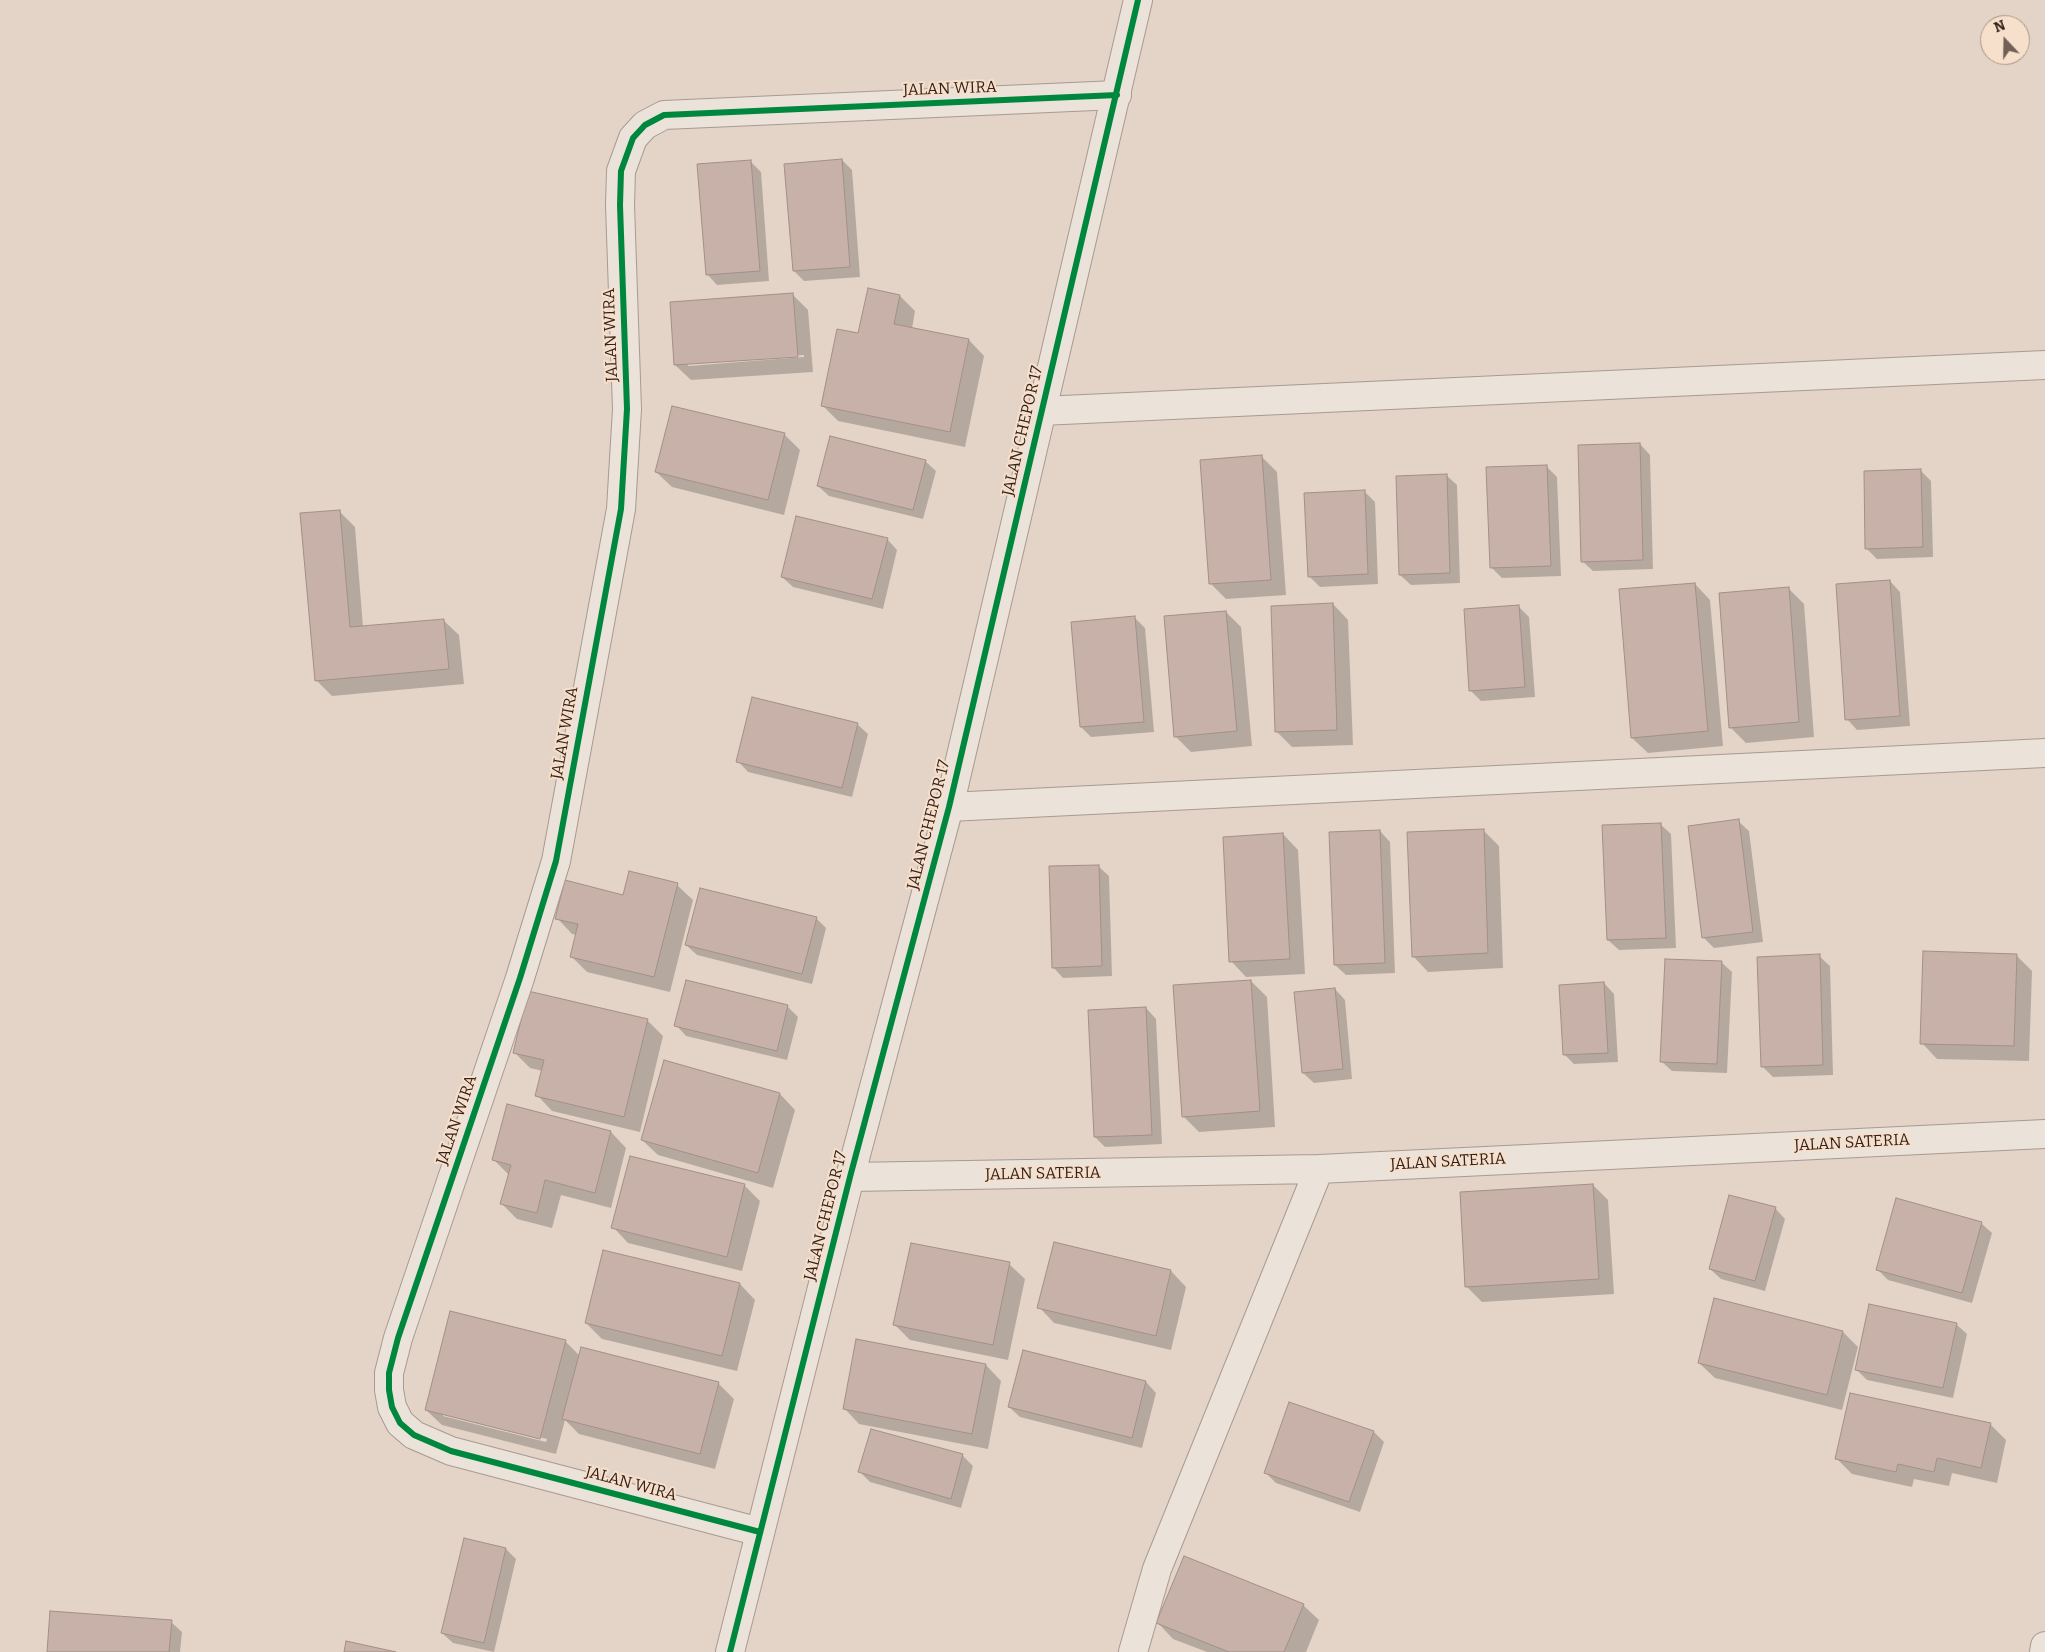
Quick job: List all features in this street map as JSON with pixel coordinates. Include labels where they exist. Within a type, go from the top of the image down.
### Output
[{"type":"street","name":"JALAN CHEPOR 17","points":[[730,1652],[850,1177],[949,807],[1138,0]]},
{"type":"street","name":"JALAN WIRA","points":[[760,1532],[451,1451],[414,1435],[400,1422],[392,1407],[389,1390],[389,1373],[398,1338],[520,978],[556,861],[621,508],[627,409],[620,205],[622,171],[633,138],[645,125],[664,115],[1117,95]]},
{"type":"street","points":[[1041,411],[2045,365]]},
{"type":"street","points":[[949,807],[2045,753]]},
{"type":"street","name":"JALAN SATERIA","points":[[850,1177],[1319,1168],[2045,1134]]},
{"type":"street","points":[[1133,1652],[1158,1569],[1319,1168]]},
{"type":"street","points":[[2044,1652],[2045,1646]]},
{"type":"building","points":[[842,159],[850,267],[793,271],[784,164]]},
{"type":"building","points":[[751,160],[760,271],[706,275],[697,164]]},
{"type":"building","points":[[868,288],[900,295],[894,324],[969,339],[950,432],[821,406],[837,329],[858,333]]},
{"type":"building","points":[[793,293],[798,357],[674,365],[670,302]]},
{"type":"building","points":[[672,406],[785,433],[768,500],[655,472]]},
{"type":"building","points":[[830,436],[926,460],[913,510],[817,486]]},
{"type":"building","points":[[1640,443],[1643,560],[1581,562],[1578,445]]},
{"type":"building","points":[[1262,455],[1271,580],[1209,584],[1200,460]]},
{"type":"building","points":[[1547,465],[1551,566],[1490,568],[1486,467]]},
{"type":"building","points":[[1921,469],[1923,547],[1865,549],[1864,471]]},
{"type":"building","points":[[1447,474],[1450,573],[1399,575],[1396,476]]},
{"type":"building","points":[[1365,490],[1368,574],[1308,577],[1304,493]]},
{"type":"building","points":[[340,510],[350,627],[444,619],[449,669],[315,681],[300,513]]},
{"type":"building","points":[[796,516],[888,538],[872,599],[781,577]]},
{"type":"building","points":[[1890,580],[1900,716],[1845,720],[1836,584]]},
{"type":"building","points":[[1695,583],[1708,731],[1631,738],[1619,589]]},
{"type":"building","points":[[1789,587],[1799,722],[1729,728],[1719,593]]},
{"type":"building","points":[[1333,603],[1337,730],[1275,732],[1271,606]]},
{"type":"building","points":[[1519,605],[1525,687],[1469,691],[1464,609]]},
{"type":"building","points":[[1226,611],[1237,731],[1174,737],[1164,616]]},
{"type":"building","points":[[1135,616],[1144,722],[1080,727],[1071,622]]},
{"type":"building","points":[[752,697],[858,723],[842,788],[736,762]]},
{"type":"building","points":[[1739,819],[1753,932],[1702,938],[1688,826]]},
{"type":"building","points":[[1661,823],[1666,938],[1607,940],[1602,825]]},
{"type":"building","points":[[1484,829],[1488,953],[1412,957],[1407,832]]},
{"type":"building","points":[[1380,830],[1385,963],[1334,965],[1329,832]]},
{"type":"building","points":[[1283,833],[1290,959],[1229,962],[1223,837]]},
{"type":"building","points":[[1099,865],[1102,966],[1052,968],[1049,866]]},
{"type":"building","points":[[629,871],[678,883],[654,977],[570,957],[578,924],[555,919],[565,880],[623,895]]},
{"type":"building","points":[[700,888],[817,917],[802,974],[685,945]]},
{"type":"building","points":[[1923,951],[2017,954],[2014,1046],[1920,1044]]},
{"type":"building","points":[[1820,954],[1823,1065],[1761,1067],[1757,957]]},
{"type":"building","points":[[1665,959],[1722,961],[1717,1064],[1660,1062]]},
{"type":"building","points":[[686,980],[788,1005],[777,1051],[674,1026]]},
{"type":"building","points":[[1251,980],[1260,1111],[1182,1117],[1173,985]]},
{"type":"building","points":[[1604,982],[1608,1053],[1563,1055],[1559,985]]},
{"type":"building","points":[[1335,988],[1343,1069],[1302,1073],[1294,992]]},
{"type":"building","points":[[528,991],[648,1019],[624,1117],[535,1096],[544,1060],[513,1053]]},
{"type":"building","points":[[1146,1007],[1152,1135],[1094,1137],[1088,1010]]},
{"type":"building","points":[[664,1060],[780,1093],[758,1173],[641,1140]]},
{"type":"building","points":[[507,1104],[611,1131],[595,1193],[545,1180],[537,1213],[500,1204],[511,1165],[492,1160]]},
{"type":"building","points":[[630,1156],[745,1184],[727,1257],[611,1228]]},
{"type":"building","points":[[1593,1184],[1599,1279],[1465,1287],[1460,1192]]},
{"type":"building","points":[[1729,1195],[1776,1207],[1755,1281],[1709,1269]]},
{"type":"building","points":[[1896,1198],[1982,1222],[1962,1293],[1876,1270]]},
{"type":"building","points":[[1054,1242],[1171,1270],[1156,1336],[1037,1308]]},
{"type":"building","points":[[911,1243],[1010,1262],[993,1345],[893,1325]]},
{"type":"building","points":[[603,1250],[740,1283],[722,1356],[585,1323]]},
{"type":"building","points":[[1714,1298],[1843,1331],[1827,1395],[1698,1363]]},
{"type":"building","points":[[1869,1304],[1957,1323],[1943,1388],[1855,1370]]},
{"type":"building","points":[[450,1311],[566,1340],[540,1439],[425,1410]]},
{"type":"building","points":[[856,1339],[986,1364],[972,1434],[843,1409]]},
{"type":"building","points":[[581,1347],[719,1382],[700,1454],[562,1419]]},
{"type":"building","points":[[1023,1350],[1146,1381],[1132,1438],[1008,1407]]},
{"type":"building","points":[[1850,1393],[1991,1423],[1981,1468],[1937,1458],[1934,1472],[1898,1464],[1896,1472],[1835,1459]]},
{"type":"building","points":[[1289,1402],[1374,1431],[1349,1502],[1264,1473]]},
{"type":"building","points":[[871,1429],[963,1454],[951,1499],[858,1472]]},
{"type":"building","points":[[464,1538],[506,1548],[484,1643],[441,1633]]},
{"type":"building","points":[[1184,1556],[1304,1604],[1284,1652],[1229,1652],[1156,1623]]},
{"type":"building","points":[[50,1611],[172,1620],[169,1652],[47,1652]]},
{"type":"building","points":[[346,1641],[396,1652],[344,1652]]},
{"type":"cycle path","points":[[730,1652],[850,1177],[949,807],[1138,0]]},
{"type":"cycle path","points":[[760,1532],[451,1451],[414,1435],[400,1423],[392,1407],[389,1390],[389,1373],[398,1338],[520,978],[556,861],[621,509],[627,409],[620,205],[621,171],[633,138],[645,125],[664,115],[1117,95]]}]
